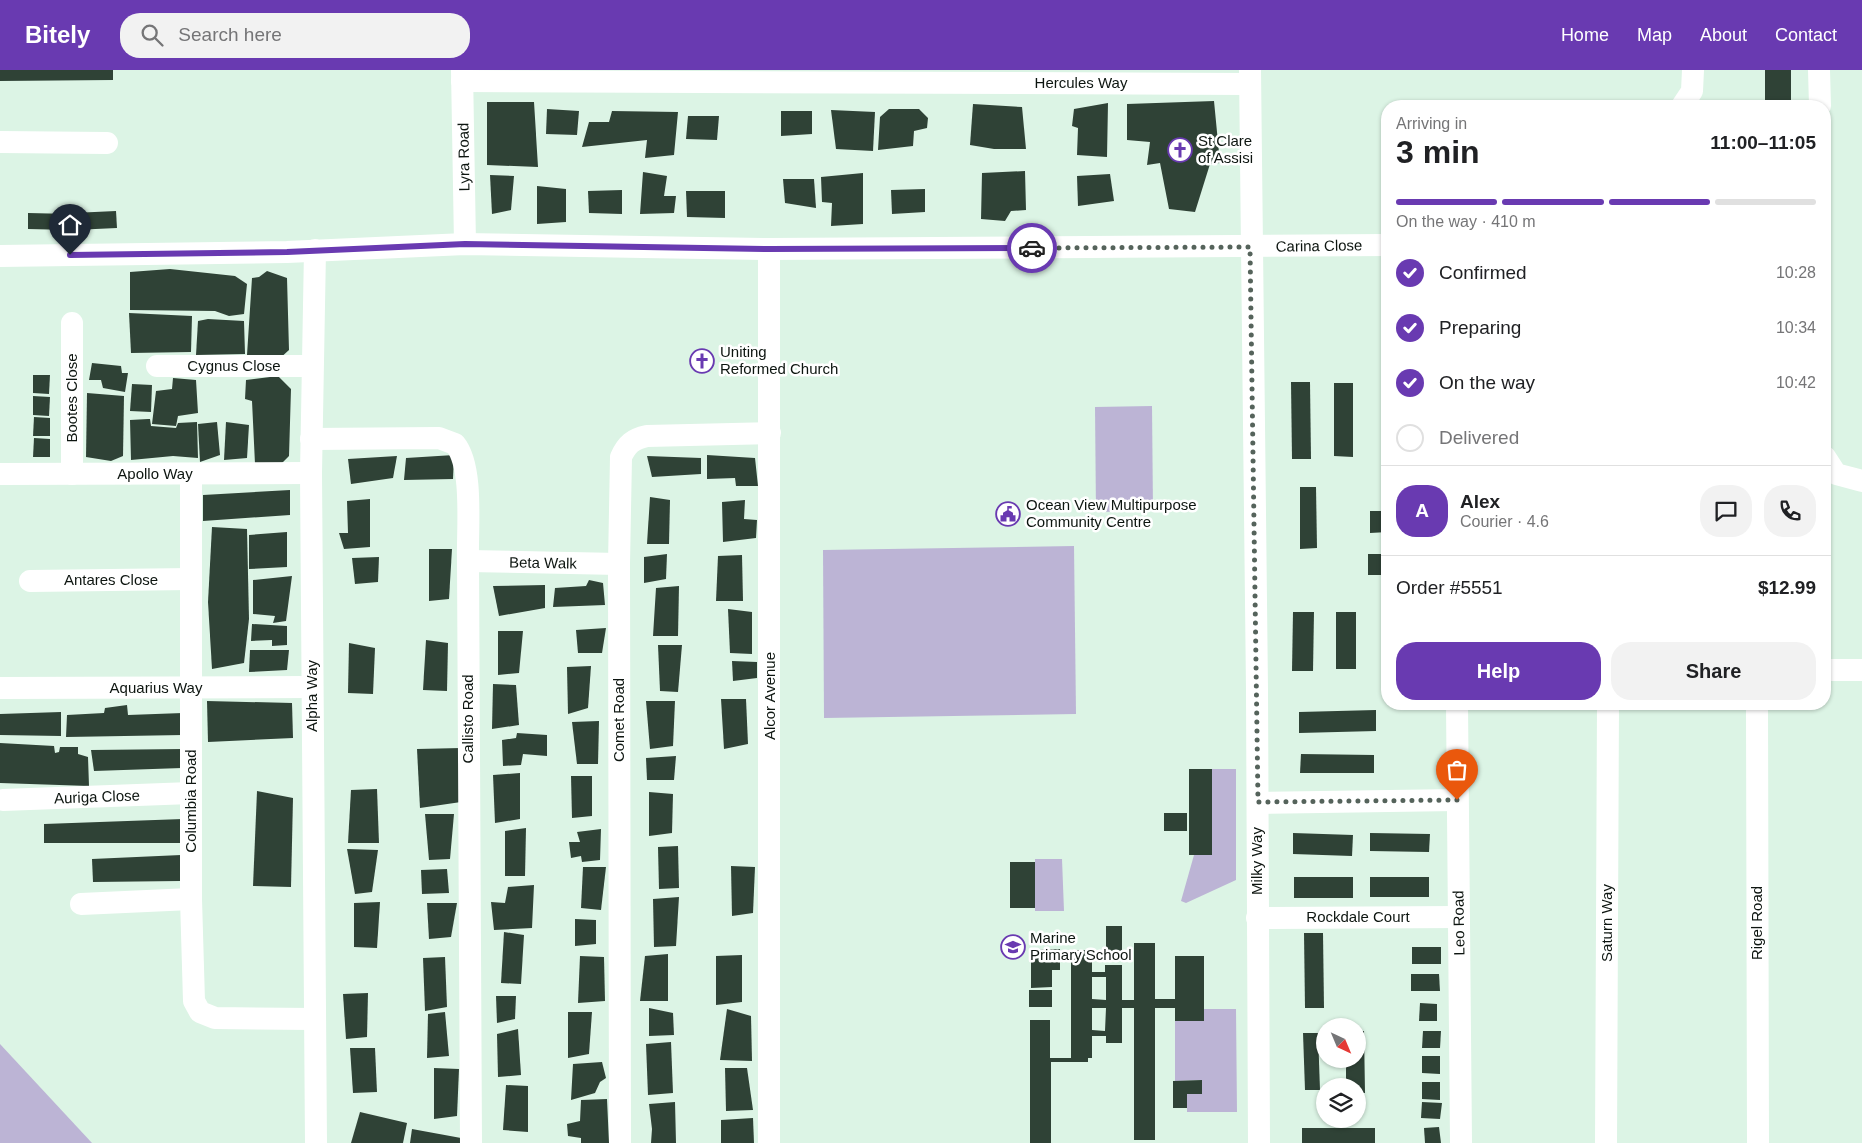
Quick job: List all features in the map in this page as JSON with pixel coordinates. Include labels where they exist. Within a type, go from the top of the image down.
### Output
[{"type":"street","points":[[1686,100],[1692,91],[1693,70]]},
{"type":"street","points":[[1820,70],[1820,100]]},
{"type":"street","name":"Hercules Way","points":[[462,75],[1250,77]]},
{"type":"street","name":"Lyra Road","points":[[462,75],[465,244]]},
{"type":"street","name":"Milky Way","points":[[1250,77],[1250,247],[1258,802],[1259,1143]]},
{"type":"street","points":[[0,142],[107,143]]},
{"type":"street","name":"Carina Close","points":[[0,256],[315,250],[465,244],[769,249],[1381,245]]},
{"type":"street","name":"Alcor Avenue","points":[[769,249],[769,1143]]},
{"type":"street","name":"Alpha Way","points":[[315,250],[311,473],[316,1143]]},
{"type":"street","name":"Bootes Close","points":[[72,323],[72,474]]},
{"type":"street","name":"Cygnus Close","points":[[157,366],[312,366]]},
{"type":"street","name":"Comet Road","points":[[620,1143],[619,564],[622,457],[629,443],[636,438],[664,434],[770,433]]},
{"type":"street","name":"Callisto Road","points":[[311,439],[439,438],[455,444],[461,451],[466,466],[471,1143]]},
{"type":"street","points":[[1831,466],[1862,481]]},
{"type":"street","name":"Apollo Way","points":[[0,474],[311,473]]},
{"type":"street","name":"Columbia Road","points":[[191,474],[191,899],[194,1001],[200,1012],[215,1018],[314,1019]]},
{"type":"street","name":"Beta Walk","points":[[468,561],[619,564]]},
{"type":"street","name":"Antares Close","points":[[30,581],[191,579]]},
{"type":"street","points":[[1831,670],[1862,670]]},
{"type":"street","name":"Aquarius Way","points":[[0,688],[312,688]]},
{"type":"street","name":"Leo Road","points":[[1457,710],[1461,1143]]},
{"type":"street","name":"Saturn Way","points":[[1606,1143],[1608,710]]},
{"type":"street","name":"Rigel Road","points":[[1757,710],[1758,1143]]},
{"type":"street","name":"Auriga Close","points":[[3,800],[191,794]]},
{"type":"street","points":[[1258,802],[1457,800]]},
{"type":"street","points":[[81,904],[191,899]]},
{"type":"street","name":"Rockdale Court","points":[[1257,918],[1459,917]]},
{"type":"shaded area","points":[[1152,406],[1153,511],[1096,512],[1095,407]]},
{"type":"shaded area","points":[[1074,546],[1076,714],[824,718],[823,550]]},
{"type":"shaded area","points":[[1212,769],[1236,769],[1236,880],[1186,903],[1181,901],[1194,855],[1212,855]]},
{"type":"shaded area","points":[[1035,859],[1062,859],[1064,911],[1035,911]]},
{"type":"shaded area","points":[[1204,1009],[1236,1009],[1237,1112],[1187,1112],[1187,1094],[1201,1080],[1175,1081],[1175,1021],[1203,1021]]},
{"type":"shaded area","points":[[0,1044],[92,1143],[0,1143]]},
{"type":"building","points":[[0,70],[113,70],[113,80],[0,81]]},
{"type":"building","points":[[1765,70],[1791,70],[1791,100],[1765,100]]},
{"type":"building","points":[[1214,101],[1220,163],[1210,164],[1195,212],[1169,209],[1160,163],[1147,165],[1150,142],[1127,140],[1127,104]]},
{"type":"building","points":[[487,102],[534,102],[538,167],[487,165]]},
{"type":"building","points":[[1108,103],[1107,157],[1077,155],[1078,128],[1072,126],[1074,109]]},
{"type":"building","points":[[973,104],[1022,107],[1026,149],[994,149],[970,145]]},
{"type":"building","points":[[547,109],[579,111],[577,135],[546,134]]},
{"type":"building","points":[[889,109],[919,109],[928,118],[927,128],[914,131],[913,146],[878,150],[880,117]]},
{"type":"building","points":[[831,110],[875,112],[873,151],[836,149]]},
{"type":"building","points":[[612,111],[678,112],[674,155],[645,158],[647,140],[582,147],[589,122],[609,122]]},
{"type":"building","points":[[781,111],[812,111],[812,134],[781,136]]},
{"type":"building","points":[[688,116],[719,116],[717,140],[686,139]]},
{"type":"building","points":[[1025,171],[1026,210],[1011,211],[1005,221],[981,219],[982,173]]},
{"type":"building","points":[[643,172],[667,176],[664,196],[676,196],[674,213],[640,214]]},
{"type":"building","points":[[863,173],[863,224],[831,226],[832,203],[822,202],[821,177]]},
{"type":"building","points":[[1110,174],[1114,201],[1078,206],[1077,176]]},
{"type":"building","points":[[490,175],[514,176],[511,210],[492,214]]},
{"type":"building","points":[[783,179],[814,179],[816,208],[785,203]]},
{"type":"building","points":[[537,186],[566,189],[566,222],[537,224]]},
{"type":"building","points":[[925,189],[925,212],[892,214],[891,190]]},
{"type":"building","points":[[622,190],[622,214],[589,213],[588,191]]},
{"type":"building","points":[[686,191],[725,191],[725,218],[687,217]]},
{"type":"building","points":[[116,211],[117,228],[74,230],[73,213]]},
{"type":"building","points":[[28,213],[71,214],[70,230],[28,229]]},
{"type":"building","points":[[170,269],[235,276],[247,284],[244,314],[229,316],[215,311],[130,310],[130,272]]},
{"type":"building","points":[[267,271],[287,278],[289,350],[278,360],[247,355],[252,278],[259,277]]},
{"type":"building","points":[[129,313],[192,316],[191,352],[131,353]]},
{"type":"building","points":[[208,319],[244,321],[245,354],[196,355],[198,321]]},
{"type":"building","points":[[92,363],[121,366],[122,373],[128,373],[125,392],[103,388],[101,380],[89,380]]},
{"type":"building","points":[[33,375],[50,375],[49,394],[33,393]]},
{"type":"building","points":[[278,376],[291,389],[289,456],[280,465],[255,464],[252,401],[245,399],[246,380]]},
{"type":"building","points":[[173,378],[196,380],[198,413],[178,416],[176,426],[152,424],[156,391],[172,389]]},
{"type":"building","points":[[1291,382],[1310,382],[1311,459],[1292,459]]},
{"type":"building","points":[[1334,383],[1353,383],[1353,457],[1334,456]]},
{"type":"building","points":[[132,384],[152,385],[151,412],[130,411]]},
{"type":"building","points":[[87,393],[124,396],[123,456],[111,461],[86,457]]},
{"type":"building","points":[[33,396],[50,397],[49,416],[33,415]]},
{"type":"building","points":[[34,417],[50,418],[50,436],[33,436]]},
{"type":"building","points":[[150,419],[151,426],[176,428],[178,423],[197,422],[198,458],[173,456],[131,460],[130,420]]},
{"type":"building","points":[[217,422],[220,455],[200,462],[198,424]]},
{"type":"building","points":[[226,422],[249,425],[247,458],[224,460]]},
{"type":"building","points":[[34,438],[50,439],[50,457],[33,457]]},
{"type":"building","points":[[454,455],[453,479],[404,480],[406,458]]},
{"type":"building","points":[[707,455],[755,458],[758,486],[736,486],[735,478],[707,479]]},
{"type":"building","points":[[397,456],[393,478],[351,484],[348,459]]},
{"type":"building","points":[[647,456],[701,458],[701,474],[652,477]]},
{"type":"building","points":[[1300,487],[1316,487],[1317,548],[1300,549]]},
{"type":"building","points":[[290,490],[290,515],[203,521],[203,495]]},
{"type":"building","points":[[650,497],[670,500],[669,544],[647,544]]},
{"type":"building","points":[[370,499],[370,547],[344,549],[339,533],[348,533],[347,501]]},
{"type":"building","points":[[745,500],[744,519],[757,520],[756,538],[723,542],[722,502]]},
{"type":"building","points":[[1370,511],[1381,511],[1381,532],[1370,533]]},
{"type":"building","points":[[212,527],[247,529],[249,619],[244,663],[212,669],[208,602]]},
{"type":"building","points":[[287,532],[287,567],[249,569],[249,535]]},
{"type":"building","points":[[429,549],[452,549],[449,599],[429,601]]},
{"type":"building","points":[[667,554],[666,579],[644,583],[644,557]]},
{"type":"building","points":[[1368,554],[1381,554],[1381,575],[1368,575]]},
{"type":"building","points":[[742,555],[743,601],[716,601],[718,556]]},
{"type":"building","points":[[379,557],[378,582],[355,584],[352,558]]},
{"type":"building","points":[[292,576],[286,621],[273,623],[275,616],[253,614],[253,580]]},
{"type":"building","points":[[589,580],[603,583],[605,605],[553,607],[555,588],[586,586]]},
{"type":"building","points":[[545,585],[545,608],[499,616],[493,586]]},
{"type":"building","points":[[679,586],[678,636],[653,636],[656,588]]},
{"type":"building","points":[[728,609],[752,612],[752,654],[730,653]]},
{"type":"building","points":[[1293,612],[1314,612],[1313,671],[1292,671]]},
{"type":"building","points":[[1336,612],[1356,612],[1356,669],[1336,669]]},
{"type":"building","points":[[252,624],[287,626],[287,645],[272,646],[272,640],[251,641]]},
{"type":"building","points":[[606,628],[602,653],[578,653],[576,630]]},
{"type":"building","points":[[498,631],[523,631],[519,673],[498,675]]},
{"type":"building","points":[[426,640],[448,643],[447,691],[423,690]]},
{"type":"building","points":[[349,643],[375,648],[373,694],[348,693]]},
{"type":"building","points":[[658,645],[682,645],[678,692],[660,691]]},
{"type":"building","points":[[250,650],[289,650],[287,670],[249,672]]},
{"type":"building","points":[[732,661],[757,662],[757,678],[733,681]]},
{"type":"building","points":[[591,666],[588,708],[568,714],[567,667]]},
{"type":"building","points":[[493,684],[516,685],[519,725],[492,729]]},
{"type":"building","points":[[721,699],[746,699],[748,744],[724,749]]},
{"type":"building","points":[[207,701],[292,703],[293,738],[208,742]]},
{"type":"building","points":[[646,701],[675,701],[673,746],[650,749]]},
{"type":"building","points":[[127,705],[128,715],[183,713],[183,735],[66,737],[67,715],[104,713],[105,708]]},
{"type":"building","points":[[1376,710],[1376,731],[1299,733],[1299,712]]},
{"type":"building","points":[[61,712],[61,736],[0,735],[0,714]]},
{"type":"building","points":[[599,721],[598,764],[577,764],[572,722]]},
{"type":"building","points":[[517,733],[547,735],[547,756],[523,754],[521,765],[503,766],[502,740],[516,738]]},
{"type":"building","points":[[0,743],[54,746],[55,753],[59,752],[60,747],[78,747],[78,754],[88,757],[89,786],[0,783]]},
{"type":"building","points":[[461,748],[461,802],[420,808],[417,749]]},
{"type":"building","points":[[184,749],[182,768],[94,771],[91,750]]},
{"type":"building","points":[[1301,754],[1374,755],[1374,773],[1300,773]]},
{"type":"building","points":[[676,756],[674,780],[647,780],[646,758]]},
{"type":"building","points":[[1189,769],[1212,769],[1212,855],[1189,855]]},
{"type":"building","points":[[520,773],[520,819],[495,823],[493,775]]},
{"type":"building","points":[[571,776],[592,776],[592,816],[572,818]]},
{"type":"building","points":[[377,789],[379,843],[348,843],[351,790]]},
{"type":"building","points":[[257,791],[293,798],[291,887],[253,886]]},
{"type":"building","points":[[649,792],[673,794],[672,833],[649,836]]},
{"type":"building","points":[[1164,813],[1187,813],[1187,831],[1164,831]]},
{"type":"building","points":[[425,814],[454,814],[450,859],[429,860]]},
{"type":"building","points":[[183,819],[181,843],[44,843],[44,824]]},
{"type":"building","points":[[526,828],[525,876],[505,876],[505,831]]},
{"type":"building","points":[[601,829],[600,860],[582,862],[581,856],[571,858],[569,842],[580,842],[577,832]]},
{"type":"building","points":[[1293,833],[1353,835],[1352,856],[1293,854]]},
{"type":"building","points":[[1370,833],[1430,834],[1429,852],[1370,851]]},
{"type":"building","points":[[678,846],[679,888],[659,889],[658,847]]},
{"type":"building","points":[[347,849],[378,850],[372,892],[355,894]]},
{"type":"building","points":[[181,855],[180,881],[93,882],[92,859]]},
{"type":"building","points":[[1010,862],[1035,862],[1035,908],[1010,908]]},
{"type":"building","points":[[731,866],[755,867],[753,913],[732,916]]},
{"type":"building","points":[[583,867],[606,867],[601,910],[581,908]]},
{"type":"building","points":[[447,869],[449,893],[422,894],[421,870]]},
{"type":"building","points":[[1294,877],[1353,877],[1353,898],[1294,898]]},
{"type":"building","points":[[1370,877],[1429,877],[1429,897],[1370,897]]},
{"type":"building","points":[[534,885],[532,928],[494,930],[491,902],[505,903],[508,887]]},
{"type":"building","points":[[679,897],[676,946],[654,947],[653,899]]},
{"type":"building","points":[[380,902],[377,948],[354,947],[354,903]]},
{"type":"building","points":[[427,903],[457,903],[451,937],[429,939]]},
{"type":"building","points":[[575,919],[596,920],[596,944],[575,946]]},
{"type":"building","points":[[1106,926],[1122,926],[1122,958],[1106,958]]},
{"type":"building","points":[[504,932],[524,935],[521,984],[501,983]]},
{"type":"building","points":[[1304,933],[1323,933],[1324,1008],[1305,1008]]},
{"type":"building","points":[[1134,943],[1155,943],[1155,999],[1175,999],[1175,956],[1204,956],[1204,1021],[1175,1021],[1175,1008],[1155,1008],[1155,1140],[1134,1140],[1134,1008],[1122,1008],[1122,1043],[1106,1043],[1106,1036],[1092,1036],[1092,1058],[1088,1058],[1088,1062],[1051,1062],[1051,1143],[1030,1143],[1030,1020],[1050,1020],[1050,1058],[1071,1058],[1071,950],[1092,950],[1092,972],[1105,972],[1105,965],[1122,965],[1122,1000],[1134,1000]],"holes":[[[1092,977],[1106,977],[1106,1000],[1092,999]],[[1092,1008],[1106,1008],[1105,1031],[1092,1030]]]},
{"type":"building","points":[[1412,947],[1441,947],[1441,964],[1412,964]]},
{"type":"building","points":[[1060,949],[1060,970],[1052,970],[1052,987],[1031,988],[1031,950]]},
{"type":"building","points":[[668,954],[668,1001],[640,1001],[645,956]]},
{"type":"building","points":[[742,955],[742,1002],[716,1005],[716,956]]},
{"type":"building","points":[[580,956],[604,957],[605,1001],[578,1003]]},
{"type":"building","points":[[445,957],[447,1007],[425,1011],[423,958]]},
{"type":"building","points":[[1411,974],[1439,974],[1440,991],[1411,991]]},
{"type":"building","points":[[1029,990],[1052,990],[1052,1007],[1029,1007]]},
{"type":"building","points":[[368,993],[367,1037],[346,1039],[343,994]]},
{"type":"building","points":[[496,996],[516,996],[515,1019],[497,1023]]},
{"type":"building","points":[[1420,1003],[1437,1004],[1437,1021],[1419,1021]]},
{"type":"building","points":[[649,1008],[673,1013],[674,1035],[649,1036]]},
{"type":"building","points":[[727,1009],[751,1016],[752,1061],[720,1060]]},
{"type":"building","points":[[445,1012],[449,1056],[427,1058],[428,1014]]},
{"type":"building","points":[[568,1012],[592,1012],[589,1054],[568,1058]]},
{"type":"building","points":[[518,1029],[521,1075],[498,1077],[497,1034]]},
{"type":"building","points":[[1423,1031],[1441,1031],[1440,1048],[1422,1048]]},
{"type":"building","points":[[1303,1033],[1316,1033],[1316,1068],[1319,1068],[1320,1078],[1316,1078],[1316,1090],[1305,1090]]},
{"type":"building","points":[[671,1042],[673,1093],[648,1095],[646,1044]]},
{"type":"building","points":[[350,1048],[375,1048],[377,1092],[353,1093]]},
{"type":"building","points":[[1422,1056],[1440,1056],[1440,1074],[1422,1073]]},
{"type":"building","points":[[602,1062],[606,1078],[600,1082],[595,1093],[571,1100],[573,1064]]},
{"type":"building","points":[[434,1068],[459,1069],[457,1116],[434,1119]]},
{"type":"building","points":[[725,1068],[747,1068],[753,1110],[726,1111]]},
{"type":"building","points":[[1346,1068],[1365,1068],[1365,1078],[1346,1078]]},
{"type":"building","points":[[1202,1080],[1202,1094],[1187,1094],[1187,1108],[1173,1108],[1173,1081]]},
{"type":"building","points":[[1422,1082],[1440,1082],[1440,1100],[1422,1099]]},
{"type":"building","points":[[506,1085],[528,1086],[528,1132],[503,1130]]},
{"type":"building","points":[[607,1099],[609,1143],[581,1143],[581,1138],[568,1136],[567,1124],[580,1121],[581,1100]]},
{"type":"building","points":[[675,1102],[676,1143],[651,1143],[652,1129],[649,1104]]},
{"type":"building","points":[[1422,1102],[1442,1103],[1440,1119],[1421,1118]]},
{"type":"building","points":[[360,1112],[407,1123],[403,1143],[351,1143]]},
{"type":"building","points":[[753,1118],[754,1143],[721,1143],[721,1120]]},
{"type":"building","points":[[1439,1127],[1441,1143],[1425,1143],[1424,1128]]},
{"type":"building","points":[[1302,1128],[1375,1128],[1375,1143],[1302,1143]]},
{"type":"building","points":[[412,1129],[461,1138],[460,1143],[410,1143]]},
{"type":"way so far","points":[[1032,248],[1250,247],[1258,802],[1457,800]]},
{"type":"place","name":"St Clare of Assisi","points":[[1180,150]]},
{"type":"place","name":"Uniting Reformed Church","points":[[702,361]]},
{"type":"place","name":"Ocean View Multipurpose Community Centre","points":[[1008,514]]},
{"type":"place","name":"Marine Primary School","points":[[1013,947]]},
{"type":"route","points":[[70,255],[287,252],[465,244],[769,249],[1032,248]]}]
